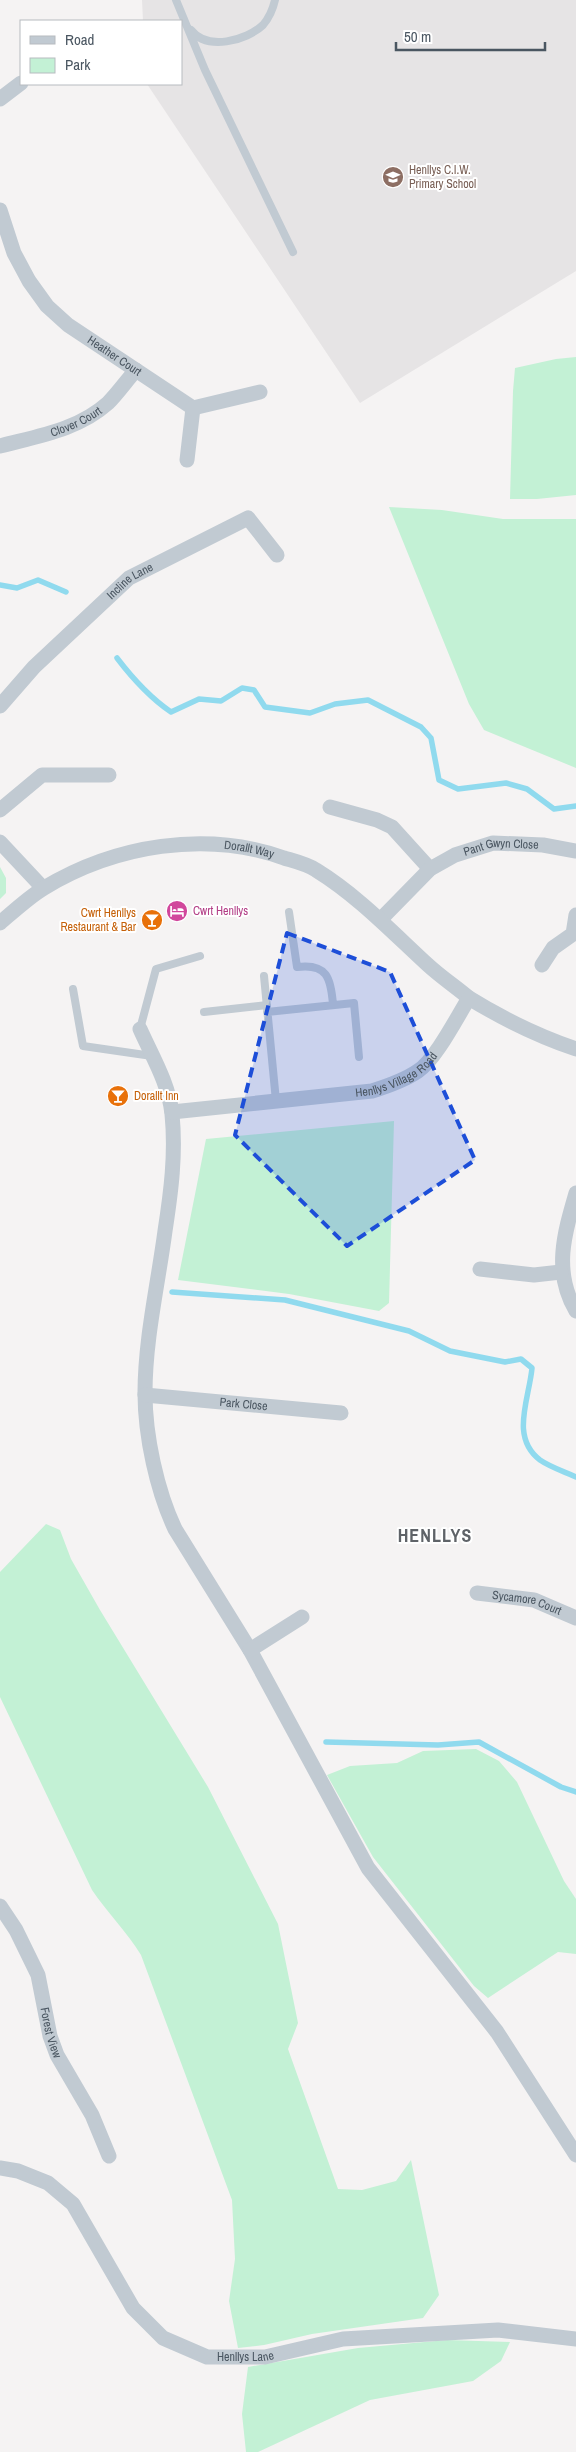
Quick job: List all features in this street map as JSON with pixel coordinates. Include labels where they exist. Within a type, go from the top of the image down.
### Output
[{"type":"street","points":[[0,99],[20,84]]},
{"type":"street","name":"Heather Court","points":[[0,210],[7,254],[48,306],[68,324],[193,408]]},
{"type":"street","name":"Clover Court","points":[[0,446],[50,434],[82,421],[108,402],[136,370]]},
{"type":"street","points":[[187,460],[193,408],[260,392]]},
{"type":"street","name":"Incline Lane","points":[[0,706],[34,667],[129,578],[248,518],[277,554]]},
{"type":"street","points":[[0,810],[42,775],[109,775]]},
{"type":"street","points":[[330,807],[377,820],[392,827],[430,869]]},
{"type":"street","points":[[0,842],[44,888]]},
{"type":"street","name":"Pant Gwyn Close","points":[[381,919],[430,869],[455,855],[493,842],[543,845],[576,851]]},
{"type":"street","name":"Dorallt Way","points":[[0,923],[44,888],[86,867],[129,852],[182,844],[233,844],[271,853],[314,868],[381,919],[429,966],[469,998]]},
{"type":"street","points":[[542,965],[554,948],[573,934],[576,915]]},
{"type":"street","points":[[469,998],[502,1018],[576,1049]]},
{"type":"street","name":"Henllys Village Road","points":[[172,1112],[372,1091],[404,1079],[420,1070],[437,1049],[469,998]]},
{"type":"street","points":[[140,1029],[164,1082],[172,1112],[174,1166],[147,1361],[145,1394],[150,1439],[165,1508],[175,1530],[250,1650],[368,1868],[497,2032],[576,2155]]},
{"type":"street","points":[[576,1193],[568,1222],[561,1272],[569,1299],[576,1311]]},
{"type":"street","points":[[480,1269],[534,1275],[561,1272]]},
{"type":"street","name":"Park Close","points":[[145,1394],[341,1413]]},
{"type":"street","name":"Sycamore Court","points":[[476,1593],[534,1600],[576,1618]]},
{"type":"street","points":[[250,1650],[302,1617]]},
{"type":"street","name":"Forest View","points":[[0,1906],[16,1930],[38,1975],[50,2036],[57,2055],[96,2123],[109,2156]]},
{"type":"street","name":"Henllys Lane","points":[[0,2168],[18,2171],[48,2183],[72,2204],[133,2308],[163,2338],[207,2357],[265,2357],[342,2339],[498,2330],[576,2339]]},
{"type":"lane","points":[[176,0],[206,70],[293,252]]},
{"type":"lane","points":[[186,25],[194,34],[206,40],[230,40],[253,32],[263,25],[270,15],[275,0]]},
{"type":"lane","points":[[289,912],[297,967],[317,967],[325,974],[330,980],[333,1005]]},
{"type":"lane","points":[[140,1029],[156,969],[200,956]]},
{"type":"lane","points":[[264,976],[276,1101]]},
{"type":"lane","points":[[73,989],[83,1046],[152,1056]]},
{"type":"lane","points":[[204,1012],[354,1003],[359,1057]]},
{"type":"highlighted area","points":[[287,933],[390,972],[475,1160],[347,1246],[235,1135]]},
{"type":"shaded area","name":"Henllys C.I.W. Primary School","points":[[142,0],[576,0],[576,271],[360,403],[148,85],[182,85],[182,20],[143,20]]},
{"type":"green space","points":[[576,357],[576,495],[537,499],[510,499],[515,368],[556,359]]},
{"type":"green space","points":[[389,507],[442,510],[503,519],[576,519],[576,768],[484,730],[469,704]]},
{"type":"green space","points":[[0,867],[6,878],[6,893],[0,899]]},
{"type":"green space","points":[[394,1121],[389,1303],[379,1311],[289,1294],[178,1280],[206,1139]]},
{"type":"green space","points":[[46,1524],[60,1530],[71,1559],[100,1610],[208,1787],[278,1924],[298,2023],[288,2049],[338,2189],[362,2190],[396,2181],[411,2160],[439,2295],[423,2318],[312,2334],[264,2345],[238,2348],[229,2301],[235,2259],[232,2200],[141,1955],[92,1890],[0,1697],[0,1572]]},
{"type":"green space","points":[[476,1749],[499,1761],[517,1782],[564,1881],[576,1899],[576,1954],[558,1952],[488,1998],[474,1986],[373,1857],[327,1775],[350,1766],[397,1763],[423,1751]]},
{"type":"green space","points":[[447,2340],[510,2342],[501,2361],[473,2381],[370,2400],[258,2452],[246,2452],[242,2414],[248,2367],[358,2348]]},
{"type":"waterway","points":[[0,585],[17,588],[38,580],[66,592]]},
{"type":"waterway","points":[[117,658],[142,687],[171,712],[199,699],[221,701],[242,688],[254,690],[265,707],[310,713],[335,704],[368,700],[421,727],[431,738],[439,780],[458,789],[506,783],[527,789],[554,809],[576,806]]},
{"type":"waterway","points":[[172,1292],[285,1300],[409,1331],[450,1351],[505,1362],[521,1359],[532,1368],[525,1405],[523,1429],[531,1451],[540,1460],[576,1477]]},
{"type":"waterway","points":[[326,1742],[438,1745],[479,1742],[561,1787],[576,1792]]},
{"type":"place","name":"Henllys C.I.W. Primary School","points":[[393,177]]},
{"type":"place","name":"Cwrt Henllys","points":[[177,911]]},
{"type":"place","name":"Cwrt Henllys Restaurant & Bar","points":[[152,920]]},
{"type":"place","name":"Dorallt Inn","points":[[118,1096]]},
{"type":"district","name":"HENLLYS","points":[[435,1535]]}]
